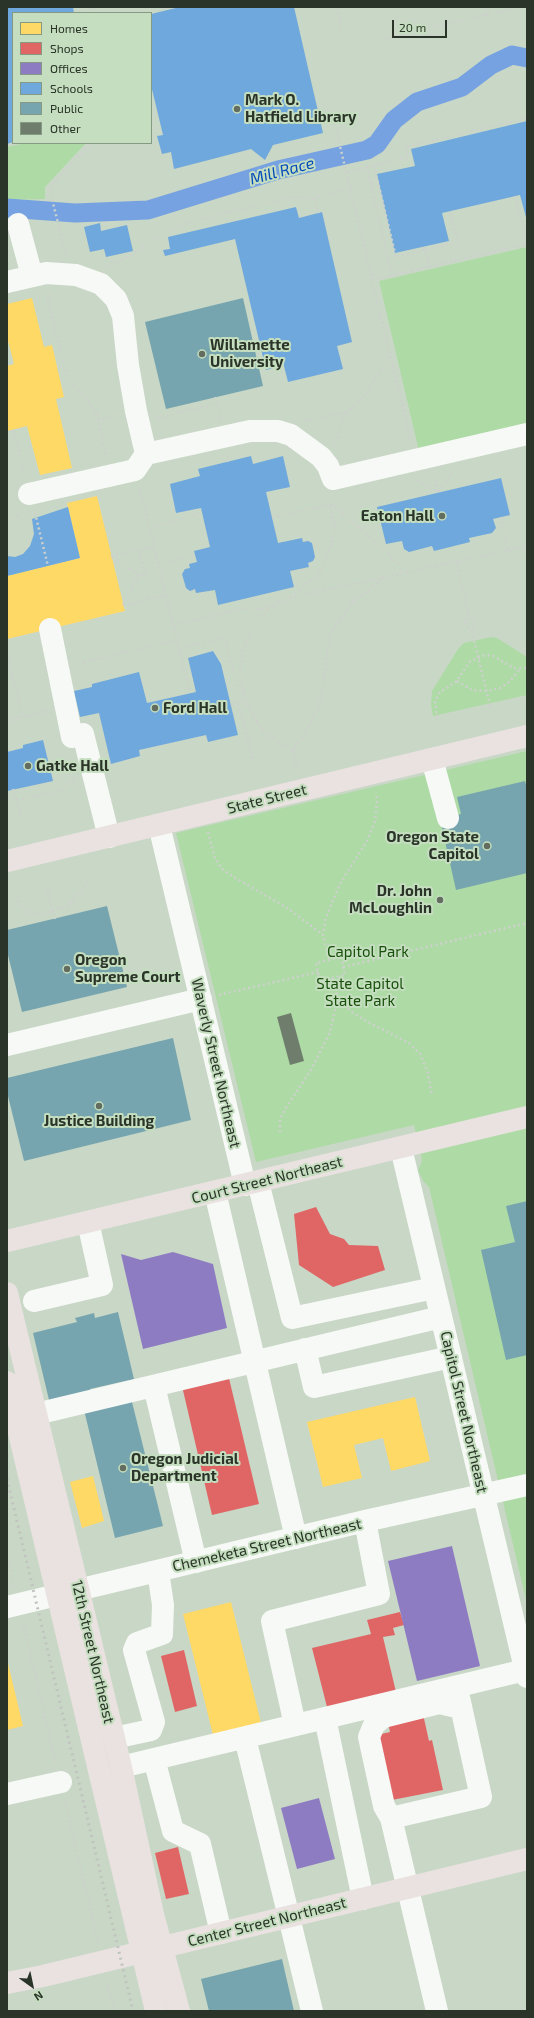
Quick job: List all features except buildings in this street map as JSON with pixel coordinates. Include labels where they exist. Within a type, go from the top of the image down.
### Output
[{"type":"main road","name":"State Street","points":[[7,861],[527,736]]},
{"type":"main road","name":"Court Street Northeast","points":[[7,1241],[252,1184],[527,1117]]},
{"type":"main road","name":"12th Street Northeast","points":[[7,1293],[121,1767],[153,1914],[156,2011]]},
{"type":"main road","name":"12th Street Northeast","points":[[7,1382],[58,1594],[153,1949],[179,2011]]},
{"type":"main road","name":"Center Street Northeast","points":[[7,1983],[527,1859]]},
{"type":"street","points":[[18,224],[32,276]]},
{"type":"street","points":[[7,282],[46,273],[76,275],[101,284],[116,299],[123,316],[128,365],[136,411],[146,454]]},
{"type":"street","points":[[32,503],[110,476],[135,470],[146,454],[250,431],[278,431],[292,435],[321,457],[328,466],[333,479],[527,434]]},
{"type":"street","points":[[50,629],[72,737],[83,734],[109,837]]},
{"type":"street","points":[[432,759],[448,818]]},
{"type":"street","name":"Waverly Street Northeast","points":[[159,825],[201,999],[252,1184],[292,1318],[434,1288]]},
{"type":"street","points":[[7,1045],[201,999]]},
{"type":"street","name":"Capitol Street Northeast","points":[[401,1148],[526,1673]]},
{"type":"street","points":[[215,1192],[296,1538]]},
{"type":"street","points":[[34,1301],[102,1285],[88,1222]]},
{"type":"street","points":[[36,1414],[441,1316]]},
{"type":"street","points":[[305,1349],[314,1387],[450,1357]]},
{"type":"street","points":[[154,1386],[196,1562]]},
{"type":"street","name":"Chemeketa Street Northeast","points":[[7,1607],[365,1521],[484,1496],[527,1485]]},
{"type":"street","points":[[295,1725],[272,1621],[379,1594],[365,1521]]},
{"type":"street","points":[[114,1738],[151,1730],[154,1722],[134,1650],[137,1644],[162,1634],[163,1605],[158,1571]]},
{"type":"street","points":[[121,1767],[456,1686],[526,1673]]},
{"type":"street","points":[[439,1703],[456,1686]]},
{"type":"street","points":[[391,1818],[481,1797],[456,1686]]},
{"type":"street","points":[[437,2011],[391,1818],[384,1806],[369,1737],[374,1725],[383,1717],[439,1703],[461,1708]]},
{"type":"street","points":[[325,1718],[363,1899]]},
{"type":"street","points":[[245,1738],[290,1916],[312,2011]]},
{"type":"street","points":[[154,1759],[173,1831],[200,1844],[221,1933]]},
{"type":"street","points":[[7,1794],[61,1782]]},
{"type":"path","points":[[336,7],[342,32]]},
{"type":"path","points":[[485,15],[490,7]]},
{"type":"path","points":[[384,39],[520,7]]},
{"type":"path","points":[[332,113],[410,436]]},
{"type":"path","points":[[347,172],[408,157],[406,147],[527,118]]},
{"type":"path","points":[[90,144],[53,183],[50,192],[68,265],[47,299],[67,377],[97,413],[110,476]]},
{"type":"path","points":[[374,166],[396,257],[458,242],[450,211]]},
{"type":"path","points":[[367,167],[392,276]]},
{"type":"path","points":[[104,265],[118,263],[181,224],[292,197],[314,198],[350,188]]},
{"type":"path","points":[[372,280],[527,243],[515,196]]},
{"type":"path","points":[[314,198],[319,213]]},
{"type":"path","points":[[523,227],[527,226]]},
{"type":"path","points":[[424,247],[430,267]]},
{"type":"path","points":[[278,431],[346,412],[362,400],[373,386],[391,356]]},
{"type":"path","points":[[168,416],[217,404]]},
{"type":"path","points":[[328,466],[346,412]]},
{"type":"path","points":[[13,430],[48,566]]},
{"type":"path","points":[[435,480],[438,492]]},
{"type":"path","points":[[139,484],[190,693]]},
{"type":"path","points":[[290,598],[318,574],[326,562],[331,547],[335,525],[330,504]]},
{"type":"path","points":[[272,518],[330,504],[344,514],[398,563],[402,573]]},
{"type":"path","points":[[149,528],[202,513]]},
{"type":"path","points":[[7,528],[18,517]]},
{"type":"path","points":[[501,517],[508,550]]},
{"type":"path","points":[[173,625],[245,608],[261,610],[277,602],[290,598],[383,578],[456,560],[527,546]]},
{"type":"path","points":[[139,576],[111,556],[154,547]]},
{"type":"path","points":[[140,550],[145,574],[139,576],[123,605],[165,595]]},
{"type":"path","points":[[158,564],[195,555]]},
{"type":"path","points":[[456,560],[468,614],[475,622],[472,631]]},
{"type":"path","points":[[277,602],[259,618],[250,633],[243,648],[240,675],[245,701],[255,718],[265,732],[293,750],[302,739],[318,708],[322,695],[329,638],[334,628],[353,602],[383,578]]},
{"type":"path","points":[[468,614],[465,623],[472,631],[490,706]]},
{"type":"path","points":[[179,649],[225,638],[236,682],[242,690]]},
{"type":"path","points":[[58,668],[176,640]]},
{"type":"path","points":[[7,653],[23,717]]},
{"type":"path","points":[[437,718],[435,702],[439,693],[457,681],[469,662],[478,657],[493,656],[514,668],[527,668]]},
{"type":"path","points":[[457,681],[472,690],[486,691],[500,688],[509,682],[520,669]]},
{"type":"path","points":[[231,705],[245,701]]},
{"type":"path","points":[[238,703],[253,760]]},
{"type":"path","points":[[7,721],[66,707]]},
{"type":"path","points":[[17,800],[60,790],[67,786],[76,772]]},
{"type":"path","points":[[329,960],[324,935],[326,917],[332,899],[367,841],[375,822],[377,802],[372,773]]},
{"type":"path","points":[[14,789],[21,815]]},
{"type":"path","points":[[203,814],[215,859],[222,869],[289,909],[324,935]]},
{"type":"path","points":[[17,896],[20,904],[31,914],[53,911],[68,906],[91,879]]},
{"type":"path","points":[[48,889],[55,919]]},
{"type":"path","points":[[343,967],[527,923]]},
{"type":"path","points":[[341,957],[343,967],[345,975],[320,981],[316,964],[341,957]]},
{"type":"path","points":[[201,999],[318,972]]},
{"type":"path","points":[[332,978],[337,994],[350,1011],[409,1043],[420,1054],[426,1064],[432,1096]]},
{"type":"path","points":[[280,1132],[280,1120],[282,1115],[318,1058],[330,1032],[337,994]]},
{"type":"path","points":[[7,1555],[10,1568]]},
{"type":"path","points":[[110,1993],[114,2011]]},
{"type":"green space","points":[[21,144],[85,144],[45,187],[45,199],[7,200],[7,147]]},
{"type":"green space","points":[[527,247],[527,427],[419,451],[379,281]]},
{"type":"green space","points":[[491,637],[497,638],[527,657],[527,695],[433,716],[431,705],[432,691],[458,649],[464,643]]},
{"type":"green space","name":"State Capitol State Park","points":[[527,751],[527,1604],[429,1187],[424,1182],[418,1171],[422,1160],[414,1125],[256,1162],[176,833]]},
{"type":"waterway","name":"Mill Race","points":[[7,208],[75,213],[148,210],[278,170],[367,150],[377,144],[394,120],[417,102],[462,87],[491,65],[512,55],[527,58]]},
{"type":"railway","points":[[7,1479],[133,2011]]},
{"type":"place","name":"Mark O. Hatfield Library","points":[[237,109]]},
{"type":"place","name":"Willamette University","points":[[202,354]]},
{"type":"place","name":"Eaton Hall","points":[[442,516]]},
{"type":"place","name":"Ford Hall","points":[[155,708]]},
{"type":"place","name":"Gatke Hall","points":[[28,766]]},
{"type":"place","name":"Oregon State Capitol","points":[[487,846]]},
{"type":"place","name":"Dr. John McLoughlin","points":[[440,900]]},
{"type":"place","name":"Oregon Supreme Court","points":[[67,969]]},
{"type":"place","name":"Justice Building","points":[[99,1106]]},
{"type":"place","name":"Oregon Judicial Department","points":[[123,1468]]},
{"type":"park label","name":"Capitol Park","points":[[368,952]]}]
